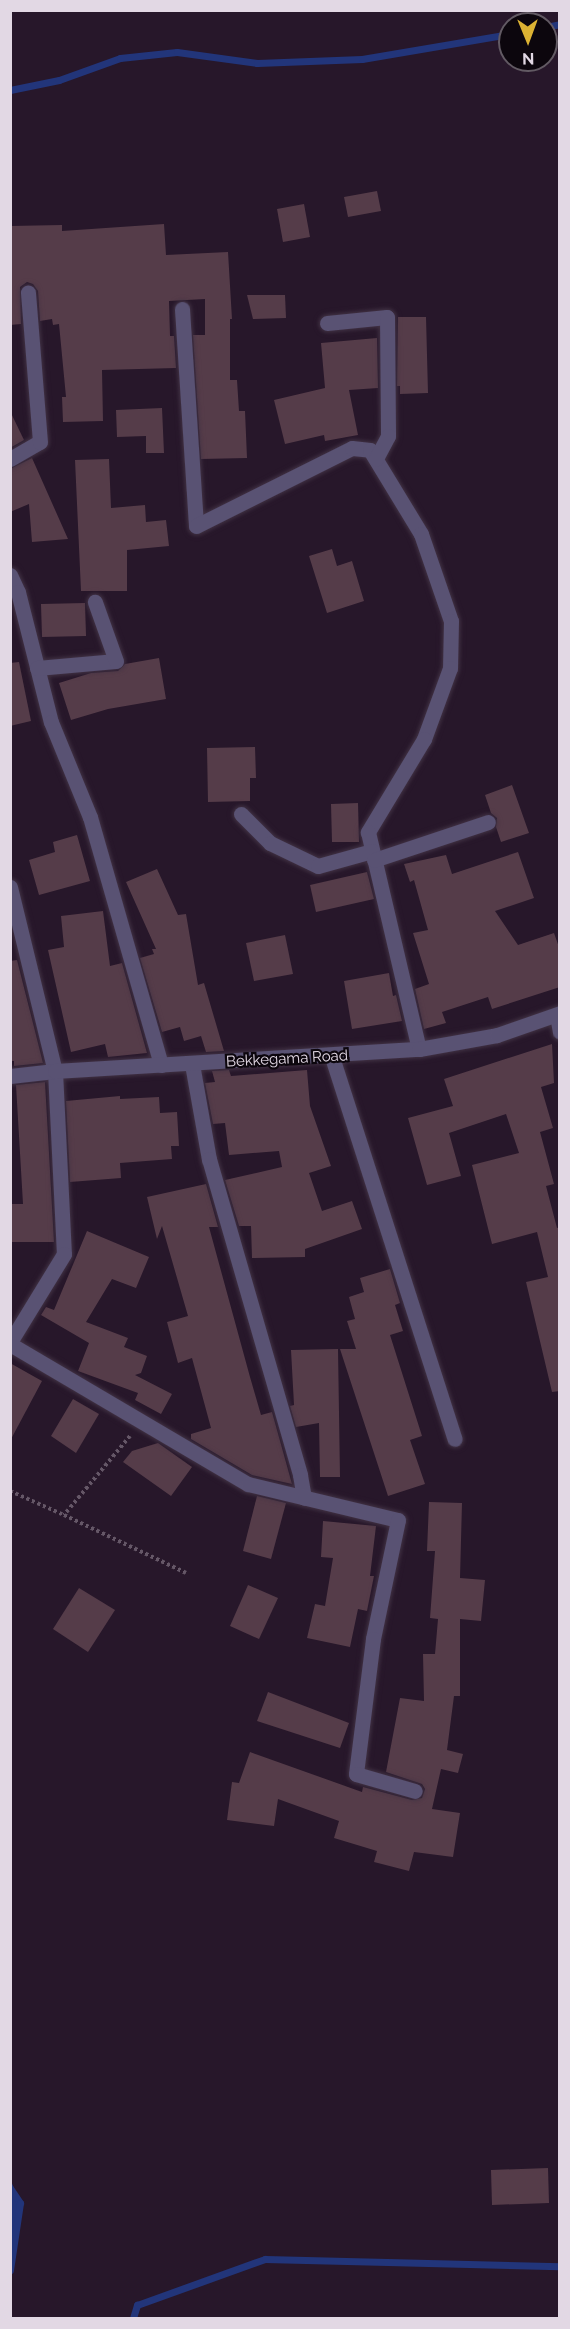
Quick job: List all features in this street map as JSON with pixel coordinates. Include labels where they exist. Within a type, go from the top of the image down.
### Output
[{"type":"street","points":[[10,459],[40,442],[28,292]]},
{"type":"street","points":[[182,309],[196,526],[352,448],[370,450],[421,534],[451,621],[450,668],[424,738],[368,832],[419,1049]]},
{"type":"street","points":[[327,323],[387,317],[388,436],[376,459]]},
{"type":"street","points":[[10,575],[18,592],[51,722],[90,818],[161,1065]]},
{"type":"street","points":[[37,668],[116,661],[95,602]]},
{"type":"street","points":[[241,814],[270,843],[318,866],[373,855],[488,822]]},
{"type":"street","points":[[10,887],[55,1071],[64,1254],[10,1343],[248,1484],[398,1520],[373,1640],[356,1774],[415,1791]]},
{"type":"street","points":[[558,1014],[560,1032]]},
{"type":"street","name":"Bekkegama Road","points":[[10,1076],[55,1071],[332,1057],[419,1049],[496,1035],[558,1014]]},
{"type":"street","points":[[332,1057],[455,1440]]},
{"type":"street","points":[[192,1064],[209,1160],[300,1475],[304,1498]]},
{"type":"path","points":[[64,1515],[142,1421]]},
{"type":"path","points":[[10,1491],[186,1573]]},
{"type":"water","points":[[11,2181],[20,2203],[11,2270]]},
{"type":"building","points":[[377,191],[381,211],[348,217],[344,197]]},
{"type":"building","points":[[304,204],[310,237],[283,242],[277,209]]},
{"type":"building","points":[[164,224],[166,255],[228,252],[232,319],[230,319],[230,380],[237,380],[239,411],[245,411],[247,458],[201,459],[193,335],[205,335],[205,299],[169,301],[170,336],[174,336],[176,368],[102,370],[103,421],[63,422],[62,397],[66,397],[59,324],[53,325],[52,319],[40,321],[38,291],[33,284],[27,282],[20,287],[21,324],[10,325],[10,226],[62,225],[62,231]]},
{"type":"building","points":[[247,295],[285,295],[286,318],[253,319]]},
{"type":"building","points":[[398,317],[426,317],[428,393],[400,394],[400,386],[397,386]]},
{"type":"building","points":[[377,338],[378,388],[349,390],[358,435],[325,441],[324,435],[285,444],[274,400],[325,388],[321,343]]},
{"type":"building","points":[[162,408],[164,453],[146,453],[146,436],[117,437],[116,410]]},
{"type":"building","points":[[10,411],[24,440],[10,448]]},
{"type":"building","points":[[32,458],[68,539],[32,542],[29,504],[10,512],[10,469]]},
{"type":"building","points":[[109,459],[111,508],[145,505],[146,522],[166,520],[169,546],[127,550],[127,591],[81,591],[75,460]]},
{"type":"building","points":[[332,549],[337,566],[352,561],[364,601],[327,613],[309,556]]},
{"type":"building","points":[[85,603],[86,636],[42,637],[41,604]]},
{"type":"building","points":[[159,658],[166,699],[108,709],[71,720],[59,683],[91,673],[118,671],[125,664]]},
{"type":"building","points":[[19,662],[31,721],[10,726],[10,663]]},
{"type":"building","points":[[255,747],[256,778],[250,778],[250,801],[208,802],[207,748]]},
{"type":"building","points":[[512,785],[529,833],[501,842],[496,827],[497,818],[491,813],[485,795]]},
{"type":"building","points":[[358,803],[359,842],[332,842],[331,804]]},
{"type":"building","points":[[77,835],[90,881],[39,895],[29,860],[55,852],[53,842]]},
{"type":"building","points":[[518,852],[534,898],[495,911],[518,945],[554,933],[560,950],[560,987],[492,1009],[488,997],[442,1012],[446,1023],[424,1029],[415,989],[429,984],[413,933],[428,930],[414,880],[410,882],[404,864],[446,855],[452,874]]},
{"type":"building","points":[[157,869],[178,915],[186,914],[198,985],[204,983],[224,1051],[206,1052],[201,1036],[184,1041],[180,1027],[162,1032],[140,958],[154,954],[152,949],[156,949],[126,882]]},
{"type":"building","points":[[367,872],[374,899],[316,912],[310,885]]},
{"type":"building","points":[[103,911],[110,966],[122,963],[147,1053],[108,1057],[105,1044],[71,1052],[48,950],[64,947],[61,916]]},
{"type":"building","points":[[285,935],[293,974],[254,981],[246,943]]},
{"type":"building","points":[[17,960],[43,1063],[14,1066],[14,1061],[10,1061],[10,961]]},
{"type":"building","points":[[389,973],[393,996],[396,995],[402,1021],[352,1029],[344,981]]},
{"type":"building","points":[[552,1044],[554,1083],[541,1087],[553,1128],[540,1132],[554,1184],[546,1186],[557,1228],[560,1227],[560,1391],[552,1392],[526,1282],[548,1277],[537,1232],[492,1244],[472,1165],[519,1153],[506,1114],[449,1133],[461,1176],[427,1185],[408,1118],[453,1106],[444,1079]]},
{"type":"building","points":[[229,1070],[231,1076],[307,1070],[310,1106],[331,1166],[309,1173],[322,1211],[352,1201],[362,1229],[305,1249],[305,1257],[252,1258],[251,1226],[239,1226],[225,1180],[282,1167],[279,1151],[229,1155],[225,1123],[213,1124],[205,1083],[215,1082],[212,1071]]},
{"type":"building","points":[[45,1082],[54,1242],[10,1242],[10,1204],[23,1204],[16,1085]]},
{"type":"building","points":[[120,1096],[120,1099],[159,1097],[160,1113],[177,1112],[179,1146],[171,1146],[172,1159],[120,1163],[121,1178],[70,1182],[66,1101]]},
{"type":"building","points":[[206,1184],[218,1227],[209,1227],[250,1377],[261,1415],[272,1412],[292,1484],[252,1475],[191,1439],[191,1434],[211,1428],[192,1358],[178,1363],[167,1322],[188,1316],[162,1226],[157,1239],[147,1197]]},
{"type":"building","points":[[87,1231],[149,1257],[136,1288],[112,1279],[86,1322],[128,1338],[124,1347],[147,1356],[141,1373],[135,1375],[172,1394],[161,1414],[135,1400],[138,1393],[78,1371],[89,1343],[41,1315],[46,1307],[54,1310]]},
{"type":"building","points":[[390,1269],[400,1303],[395,1305],[403,1331],[390,1335],[422,1436],[410,1440],[425,1484],[388,1496],[340,1349],[356,1349],[347,1321],[355,1319],[349,1297],[364,1292],[360,1278]]},
{"type":"building","points":[[338,1349],[340,1477],[320,1477],[319,1423],[296,1427],[290,1406],[294,1405],[291,1350]]},
{"type":"building","points":[[10,1363],[42,1381],[10,1441]]},
{"type":"building","points":[[73,1399],[99,1414],[76,1453],[51,1436]]},
{"type":"building","points":[[158,1443],[192,1467],[171,1496],[123,1462],[132,1451]]},
{"type":"building","points":[[257,1496],[286,1503],[271,1559],[243,1551]]},
{"type":"building","points":[[429,1502],[462,1503],[460,1578],[485,1580],[481,1621],[460,1619],[460,1696],[454,1696],[447,1750],[463,1754],[458,1773],[441,1769],[432,1809],[460,1813],[453,1857],[414,1852],[409,1871],[374,1862],[377,1851],[334,1838],[339,1821],[278,1799],[274,1826],[227,1820],[232,1782],[239,1783],[250,1752],[362,1792],[363,1787],[412,1800],[422,1798],[425,1789],[422,1784],[386,1772],[400,1698],[424,1701],[423,1654],[435,1654],[438,1619],[430,1618],[435,1551],[427,1551]]},
{"type":"building","points":[[323,1521],[376,1526],[370,1576],[374,1576],[367,1611],[358,1609],[350,1647],[307,1638],[315,1604],[325,1606],[333,1558],[321,1557]]},
{"type":"building","points":[[248,1585],[278,1598],[259,1639],[230,1626]]},
{"type":"building","points":[[79,1588],[115,1610],[88,1652],[53,1629]]},
{"type":"building","points":[[268,1692],[349,1723],[340,1748],[257,1721]]},
{"type":"building","points":[[548,2168],[549,2203],[492,2205],[491,2170]]},
{"type":"waterway","points":[[10,90],[59,80],[120,58],[177,52],[257,63],[362,59],[498,36]]},
{"type":"waterway","points":[[10,2188],[20,2203],[10,2270]]},
{"type":"waterway","points":[[133,2318],[137,2305],[265,2259],[560,2266]]}]
